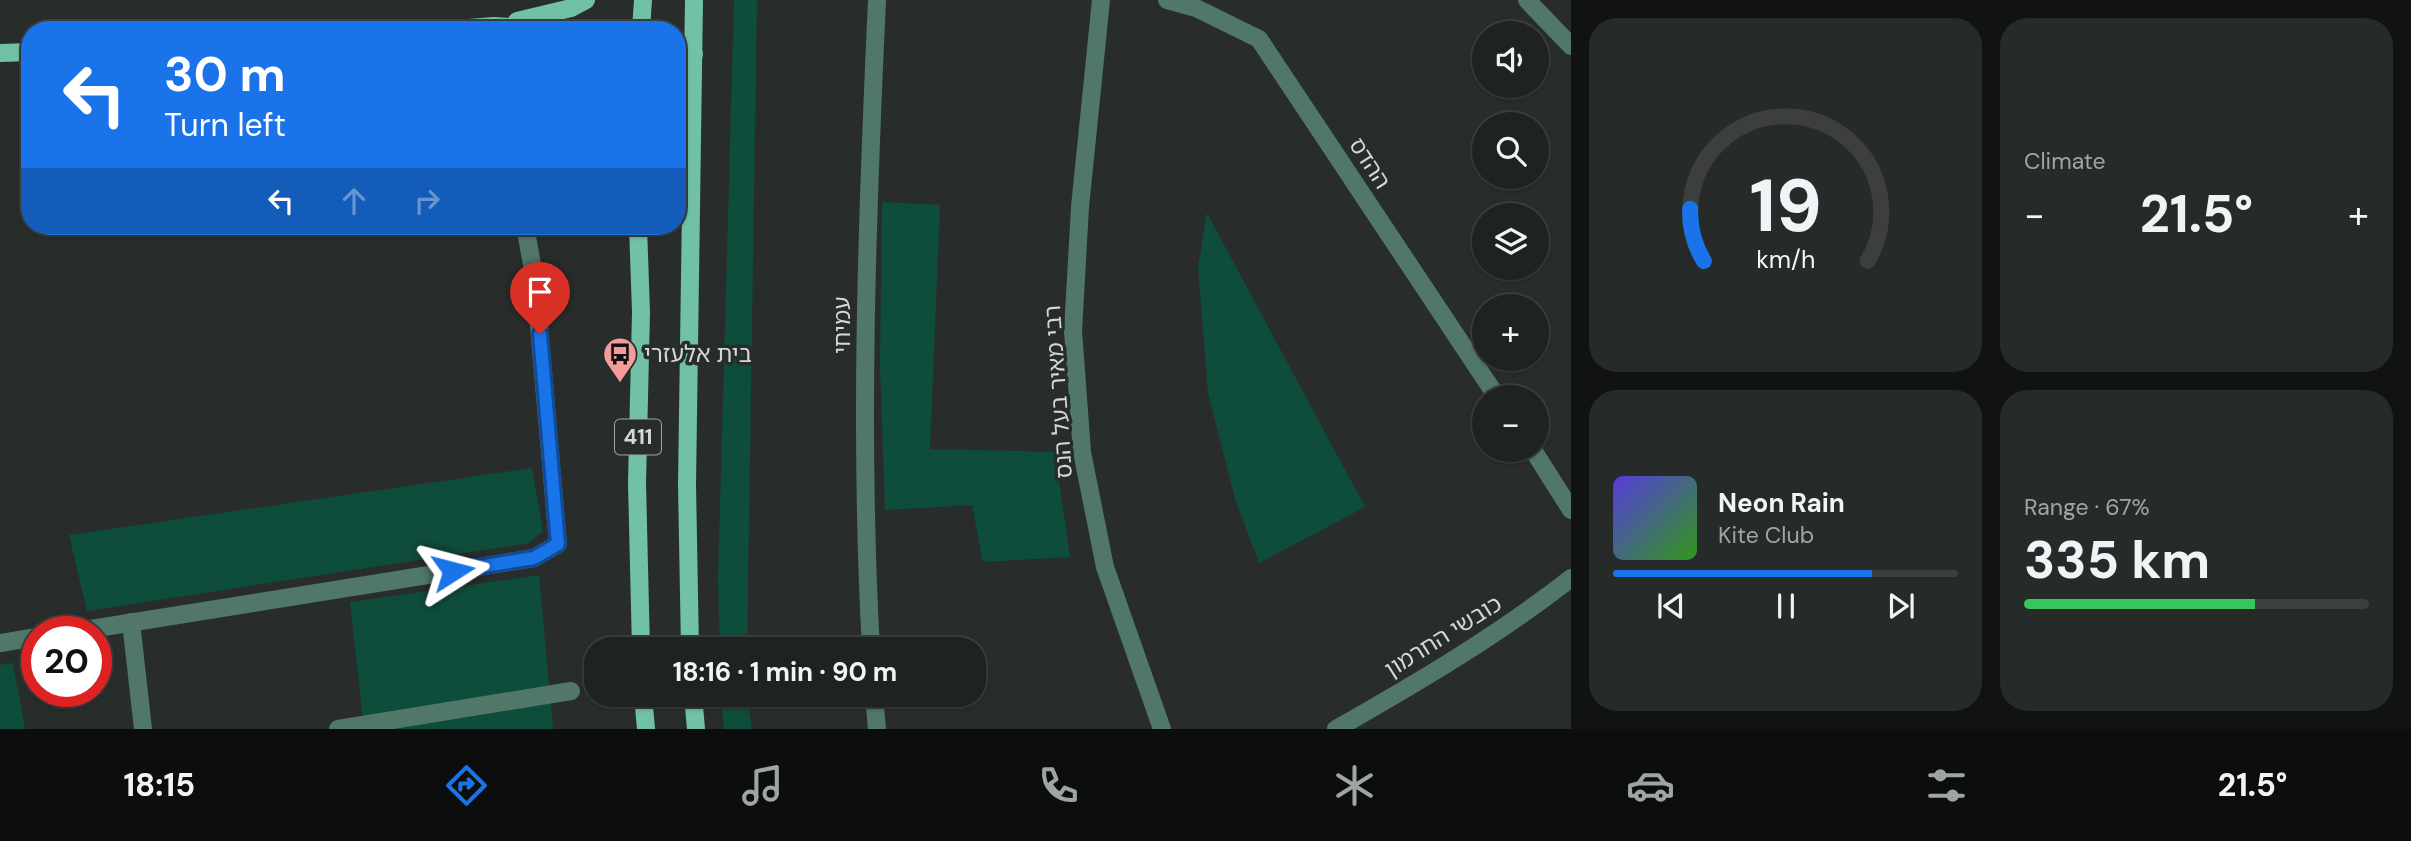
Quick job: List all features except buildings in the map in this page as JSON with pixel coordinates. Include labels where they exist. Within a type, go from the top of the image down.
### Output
[{"type":"main road","points":[[515,21],[571,8],[586,0]]},
{"type":"main road","points":[[642,21],[643,0]]},
{"type":"main road","name":"411","points":[[686,39],[694,0]]},
{"type":"main road","points":[[0,53],[21,52]]},
{"type":"main road","name":"411","points":[[638,235],[641,312],[637,483],[641,637]]},
{"type":"main road","name":"411","points":[[685,235],[690,637]]},
{"type":"main road","points":[[644,707],[646,729]]},
{"type":"main road","points":[[694,707],[696,729]]},
{"type":"street","name":"עמיחי","points":[[871,637],[867,570],[866,298],[877,0]]},
{"type":"street","name":"רבי מאיר בעל הנס","points":[[1101,0],[1080,207],[1073,331],[1082,452],[1105,567],[1161,729]]},
{"type":"street","name":"ההדס","points":[[1167,0],[1196,8],[1259,39],[1489,385]]},
{"type":"street","points":[[1527,0],[1571,46]]},
{"type":"street","points":[[112,625],[534,558],[558,544],[535,281],[527,235]]},
{"type":"street","points":[[1541,462],[1571,510]]},
{"type":"street","name":"כובשי החרמון","points":[[1336,729],[1455,660],[1525,614],[1571,578]]},
{"type":"street","points":[[131,622],[143,729]]},
{"type":"street","points":[[0,643],[21,640]]},
{"type":"street","points":[[344,729],[571,691]]},
{"type":"street","points":[[875,707],[877,729]]},
{"type":"green space","points":[[734,0],[757,0],[747,637],[720,637],[718,578]]},
{"type":"green space","points":[[882,202],[940,205],[930,449],[1055,452],[1070,557],[983,562],[972,505],[885,510],[880,367]]},
{"type":"green space","points":[[1207,213],[1365,507],[1259,563],[1235,499],[1208,393],[1198,268]]},
{"type":"green space","points":[[532,468],[543,531],[529,543],[87,611],[69,535]]},
{"type":"green space","points":[[539,575],[553,729],[364,729],[350,602]]},
{"type":"green space","points":[[13,663],[25,729],[0,729],[0,665]]},
{"type":"green space","points":[[722,707],[749,707],[752,729],[724,729]]},
{"type":"place","name":"בית אלעזרי","points":[[620,384]]},
{"type":"route","points":[[453,571],[534,558],[558,544],[540,334]]}]
